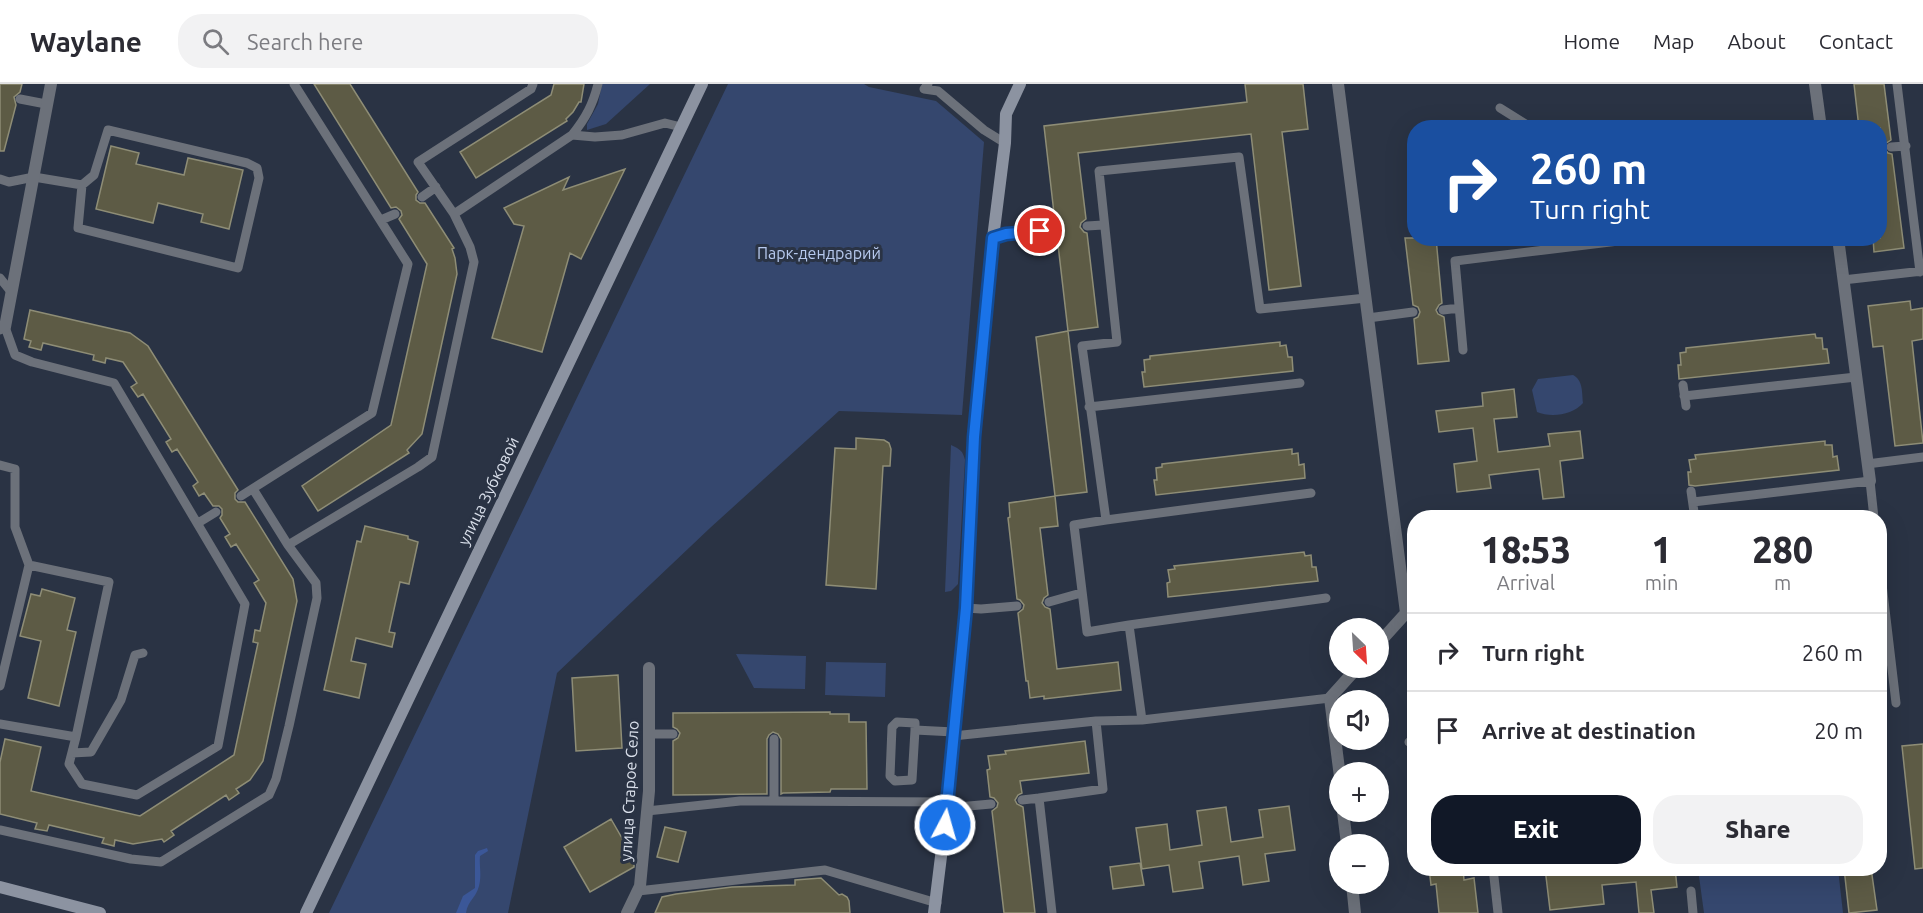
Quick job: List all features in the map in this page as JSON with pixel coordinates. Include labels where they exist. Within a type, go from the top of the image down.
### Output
[{"type":"street","points":[[3,329],[51,84]]},
{"type":"street","name":"улица Зубковой","points":[[306,913],[702,84]]},
{"type":"street","points":[[935,908],[966,608],[974,437],[993,238],[1005,143],[1006,114],[1020,84]]},
{"type":"street","points":[[1338,84],[1407,595]]},
{"type":"street","points":[[1815,84],[1820,120]]},
{"type":"street","points":[[1839,246],[1870,481]]},
{"type":"street","points":[[1389,634],[1407,619]]},
{"type":"street","name":"улица Старое Село","points":[[627,913],[640,886],[647,811],[649,668]]},
{"type":"street","points":[[1337,690],[1348,678]]},
{"type":"street","points":[[0,888],[100,913]]},
{"type":"street","points":[[1353,894],[1355,913]]},
{"type":"lane","points":[[242,496],[372,413],[408,264],[294,84]]},
{"type":"lane","points":[[288,545],[418,467],[432,456],[474,262],[470,247],[454,214],[418,162],[531,89],[533,84]]},
{"type":"lane","points":[[454,214],[572,135],[586,118],[594,102],[598,84]]},
{"type":"lane","points":[[928,84],[924,89],[938,91],[984,130],[1005,143]]},
{"type":"lane","points":[[1843,280],[1922,272],[1897,84]]},
{"type":"lane","points":[[20,99],[46,104]]},
{"type":"lane","points":[[1500,108],[1519,120]]},
{"type":"lane","points":[[572,135],[622,135],[665,123],[681,127]]},
{"type":"lane","points":[[0,180],[9,182],[34,177],[82,184],[94,175],[108,130],[247,162],[257,168],[259,178],[238,268],[78,228],[82,184]]},
{"type":"lane","points":[[1891,147],[1906,146]]},
{"type":"lane","points":[[1106,520],[1082,346],[1117,342],[1099,171],[1239,157],[1260,309],[1366,298]]},
{"type":"lane","points":[[422,197],[436,187]]},
{"type":"lane","points":[[381,220],[395,214]]},
{"type":"lane","points":[[1087,226],[1103,225]]},
{"type":"lane","points":[[993,238],[1006,234],[1056,229]]},
{"type":"lane","points":[[1463,350],[1455,261],[1559,246]]},
{"type":"lane","points":[[0,278],[12,292]]},
{"type":"lane","points":[[1443,310],[1459,308]]},
{"type":"lane","points":[[1368,318],[1413,312]]},
{"type":"lane","points":[[3,329],[15,355],[32,362],[114,383],[245,604],[218,746],[137,795],[82,784],[69,764],[109,582],[29,565]]},
{"type":"lane","points":[[1683,385],[1685,401],[1856,377]]},
{"type":"lane","points":[[1089,407],[1300,383]]},
{"type":"lane","points":[[1867,464],[1923,457]]},
{"type":"lane","points":[[0,465],[15,469],[15,527],[29,565],[0,686]]},
{"type":"lane","points":[[1691,492],[1693,507],[1870,481],[1873,510]]},
{"type":"lane","points":[[0,830],[130,859],[161,862],[269,795],[276,779],[284,747],[317,598],[315,583],[253,489]]},
{"type":"lane","points":[[1311,493],[1074,525],[1081,593],[1087,632],[1326,598]]},
{"type":"lane","points":[[198,523],[216,512]]},
{"type":"lane","points":[[1049,602],[1081,593]]},
{"type":"lane","points":[[966,608],[1017,606]]},
{"type":"lane","points":[[1129,625],[1142,720]]},
{"type":"lane","points":[[1887,626],[1896,703]]},
{"type":"lane","points":[[72,753],[91,752],[121,700],[135,655],[143,653]]},
{"type":"lane","points":[[915,730],[953,734],[1096,721],[1142,720],[1329,698]]},
{"type":"lane","points":[[1022,800],[1103,789],[1096,721]]},
{"type":"lane","points":[[897,722],[915,723],[915,730],[912,780],[895,781],[890,776],[892,727],[897,722]]},
{"type":"lane","points":[[0,724],[76,736]]},
{"type":"lane","points":[[649,734],[673,734]]},
{"type":"lane","points":[[774,739],[774,801]]},
{"type":"lane","points":[[1039,798],[1052,913]]},
{"type":"lane","points":[[647,811],[740,801],[991,804]]},
{"type":"lane","points":[[638,891],[825,870],[935,908]]},
{"type":"lane","points":[[1494,876],[1498,913]]},
{"type":"lane","points":[[1691,891],[1693,913]]},
{"type":"green space","points":[[602,84],[650,84],[606,124],[587,130],[587,124],[598,104]]},
{"type":"green space","name":"Парк-дендрарий","points":[[728,84],[864,84],[936,101],[984,142],[962,415],[839,411],[710,528],[557,673],[508,913],[329,913]]},
{"type":"green space","points":[[1573,375],[1580,383],[1583,403],[1568,413],[1549,415],[1537,412],[1532,390],[1538,379]]},
{"type":"green space","points":[[951,445],[961,451],[965,460],[958,584],[951,591],[945,592]]},
{"type":"green space","points":[[736,654],[806,656],[805,689],[754,688]]},
{"type":"green space","points":[[826,662],[886,663],[885,697],[825,695]]},
{"type":"green space","points":[[1699,876],[1839,876],[1843,913],[1704,913]]},
{"type":"shaded area","points":[[487,848],[488,851],[480,856],[478,890],[468,905],[466,913],[456,913],[463,896],[475,888],[475,855],[478,851]]},
{"type":"building","points":[[0,84],[22,84],[20,92],[14,97],[16,105],[4,151],[0,151]]},
{"type":"building","points":[[314,84],[350,84],[418,192],[416,200],[425,203],[454,248],[452,249],[457,274],[422,434],[407,450],[409,453],[318,511],[302,486],[391,425],[427,264],[399,219],[402,215],[401,211],[396,207],[391,208]]},
{"type":"building","points":[[554,84],[584,84],[581,102],[566,119],[567,121],[476,178],[460,152],[551,95]]},
{"type":"building","points":[[1245,84],[1303,84],[1308,129],[1282,132],[1301,286],[1269,290],[1251,134],[1078,153],[1086,219],[1080,227],[1087,233],[1098,327],[1068,331],[1057,236],[1063,228],[1055,222],[1044,126],[1247,102]]},
{"type":"building","points":[[1854,84],[1884,84],[1891,140],[1887,143],[1887,120],[1858,120]]},
{"type":"building","points":[[111,146],[139,153],[136,164],[184,175],[188,158],[243,170],[229,229],[201,222],[203,214],[158,203],[153,223],[96,209]]},
{"type":"building","points":[[1887,152],[1892,154],[1904,248],[1874,252],[1874,246],[1887,246]]},
{"type":"building","points":[[625,169],[581,259],[570,253],[542,352],[492,338],[524,226],[514,224],[504,208],[569,177],[563,190]]},
{"type":"building","points":[[1405,238],[1407,238],[1407,246],[1437,246],[1442,303],[1436,310],[1444,317],[1449,361],[1418,364],[1414,319],[1420,312],[1418,307],[1413,305]]},
{"type":"building","points":[[1910,301],[1911,310],[1923,308],[1923,339],[1912,341],[1923,443],[1895,446],[1883,346],[1873,347],[1868,306]]},
{"type":"building","points":[[30,310],[130,333],[148,346],[238,490],[235,493],[235,499],[238,502],[245,502],[293,579],[297,601],[263,761],[250,780],[236,789],[239,793],[229,800],[226,795],[171,831],[174,835],[164,842],[162,839],[133,844],[115,840],[114,846],[102,843],[104,838],[49,825],[47,831],[35,829],[37,823],[0,814],[0,762],[5,739],[41,747],[31,791],[140,816],[234,755],[258,643],[253,642],[255,630],[260,631],[266,603],[254,583],[259,580],[236,544],[231,547],[225,537],[230,534],[220,518],[222,509],[219,506],[213,506],[204,493],[199,496],[193,486],[198,482],[177,449],[172,452],[166,442],[171,439],[143,394],[138,397],[131,387],[137,383],[123,362],[106,358],[105,363],[93,360],[94,355],[43,343],[41,350],[29,347],[31,341],[24,339]]},
{"type":"building","points":[[1068,331],[1087,492],[1055,496],[1036,337]]},
{"type":"building","points":[[1815,334],[1816,338],[1822,338],[1823,349],[1827,349],[1829,363],[1679,379],[1680,353],[1686,352],[1686,348]]},
{"type":"building","points":[[1280,342],[1280,346],[1286,345],[1288,357],[1292,357],[1293,371],[1144,387],[1142,372],[1145,372],[1144,360],[1150,359],[1150,356]]},
{"type":"building","points":[[1514,389],[1517,417],[1494,419],[1498,452],[1550,446],[1548,434],[1580,431],[1583,458],[1560,461],[1564,497],[1543,499],[1539,469],[1489,475],[1491,488],[1457,492],[1454,464],[1477,461],[1473,428],[1439,432],[1436,411],[1483,406],[1482,393]]},
{"type":"building","points":[[856,438],[884,440],[889,443],[891,449],[890,466],[883,466],[876,589],[826,585],[835,448],[856,449]]},
{"type":"building","points":[[1825,441],[1825,445],[1832,445],[1833,457],[1837,456],[1839,470],[1689,485],[1688,472],[1691,472],[1689,460],[1696,459],[1695,455]]},
{"type":"building","points":[[1292,449],[1292,454],[1298,453],[1299,465],[1304,464],[1305,478],[1156,495],[1154,480],[1157,480],[1156,468],[1162,467],[1162,464]]},
{"type":"building","points":[[1055,496],[1058,526],[1040,528],[1048,595],[1042,603],[1050,609],[1057,669],[1118,662],[1121,690],[1044,699],[1044,696],[1030,698],[1018,613],[1024,605],[1017,599],[1008,518],[1010,517],[1009,503]]},
{"type":"building","points":[[365,526],[408,536],[408,539],[418,542],[409,584],[400,582],[389,632],[395,633],[392,647],[356,638],[351,661],[366,664],[359,698],[324,690],[357,541],[361,542]]},
{"type":"building","points":[[1304,552],[1305,556],[1311,555],[1312,567],[1316,567],[1318,581],[1168,597],[1167,583],[1170,582],[1168,570],[1175,569],[1174,566]]},
{"type":"building","points":[[42,589],[75,598],[67,630],[76,632],[59,706],[28,698],[41,641],[20,636],[31,594],[40,596]]},
{"type":"building","points":[[618,675],[622,748],[576,751],[572,678]]},
{"type":"building","points":[[830,712],[830,714],[849,714],[849,722],[866,722],[867,789],[831,789],[830,792],[781,794],[781,739],[773,732],[767,739],[767,794],[673,795],[673,741],[680,733],[673,727],[673,713]]},
{"type":"building","points":[[1085,741],[1089,773],[1020,781],[1022,793],[1015,800],[1023,807],[1035,913],[1004,913],[992,811],[998,803],[990,797],[988,756],[1006,754],[1005,751]]},
{"type":"building","points":[[1923,744],[1923,868],[1915,869],[1902,746]]},
{"type":"building","points":[[1289,806],[1295,850],[1265,854],[1269,881],[1243,885],[1239,856],[1199,862],[1203,888],[1173,892],[1169,865],[1142,869],[1136,828],[1167,824],[1170,850],[1202,845],[1197,811],[1226,807],[1231,842],[1263,837],[1259,810]]},
{"type":"building","points":[[611,819],[634,859],[634,867],[590,892],[564,847]]},
{"type":"building","points":[[665,827],[686,832],[678,862],[657,857]]},
{"type":"building","points":[[1140,863],[1144,885],[1113,889],[1110,867]]},
{"type":"building","points":[[1430,876],[1464,876],[1464,880],[1474,878],[1478,913],[1439,913],[1436,884],[1431,885]]},
{"type":"building","points":[[1546,876],[1676,876],[1677,887],[1651,890],[1654,913],[1639,913],[1636,882],[1602,885],[1604,904],[1550,910]]},
{"type":"building","points":[[1845,876],[1872,876],[1877,910],[1849,913]]},
{"type":"building","points":[[821,878],[839,895],[847,897],[850,913],[655,913],[662,897],[676,894],[732,887],[795,885],[795,880]]},
{"type":"route","points":[[945,825],[966,608],[974,437],[993,238],[1006,234],[1040,231]]}]
